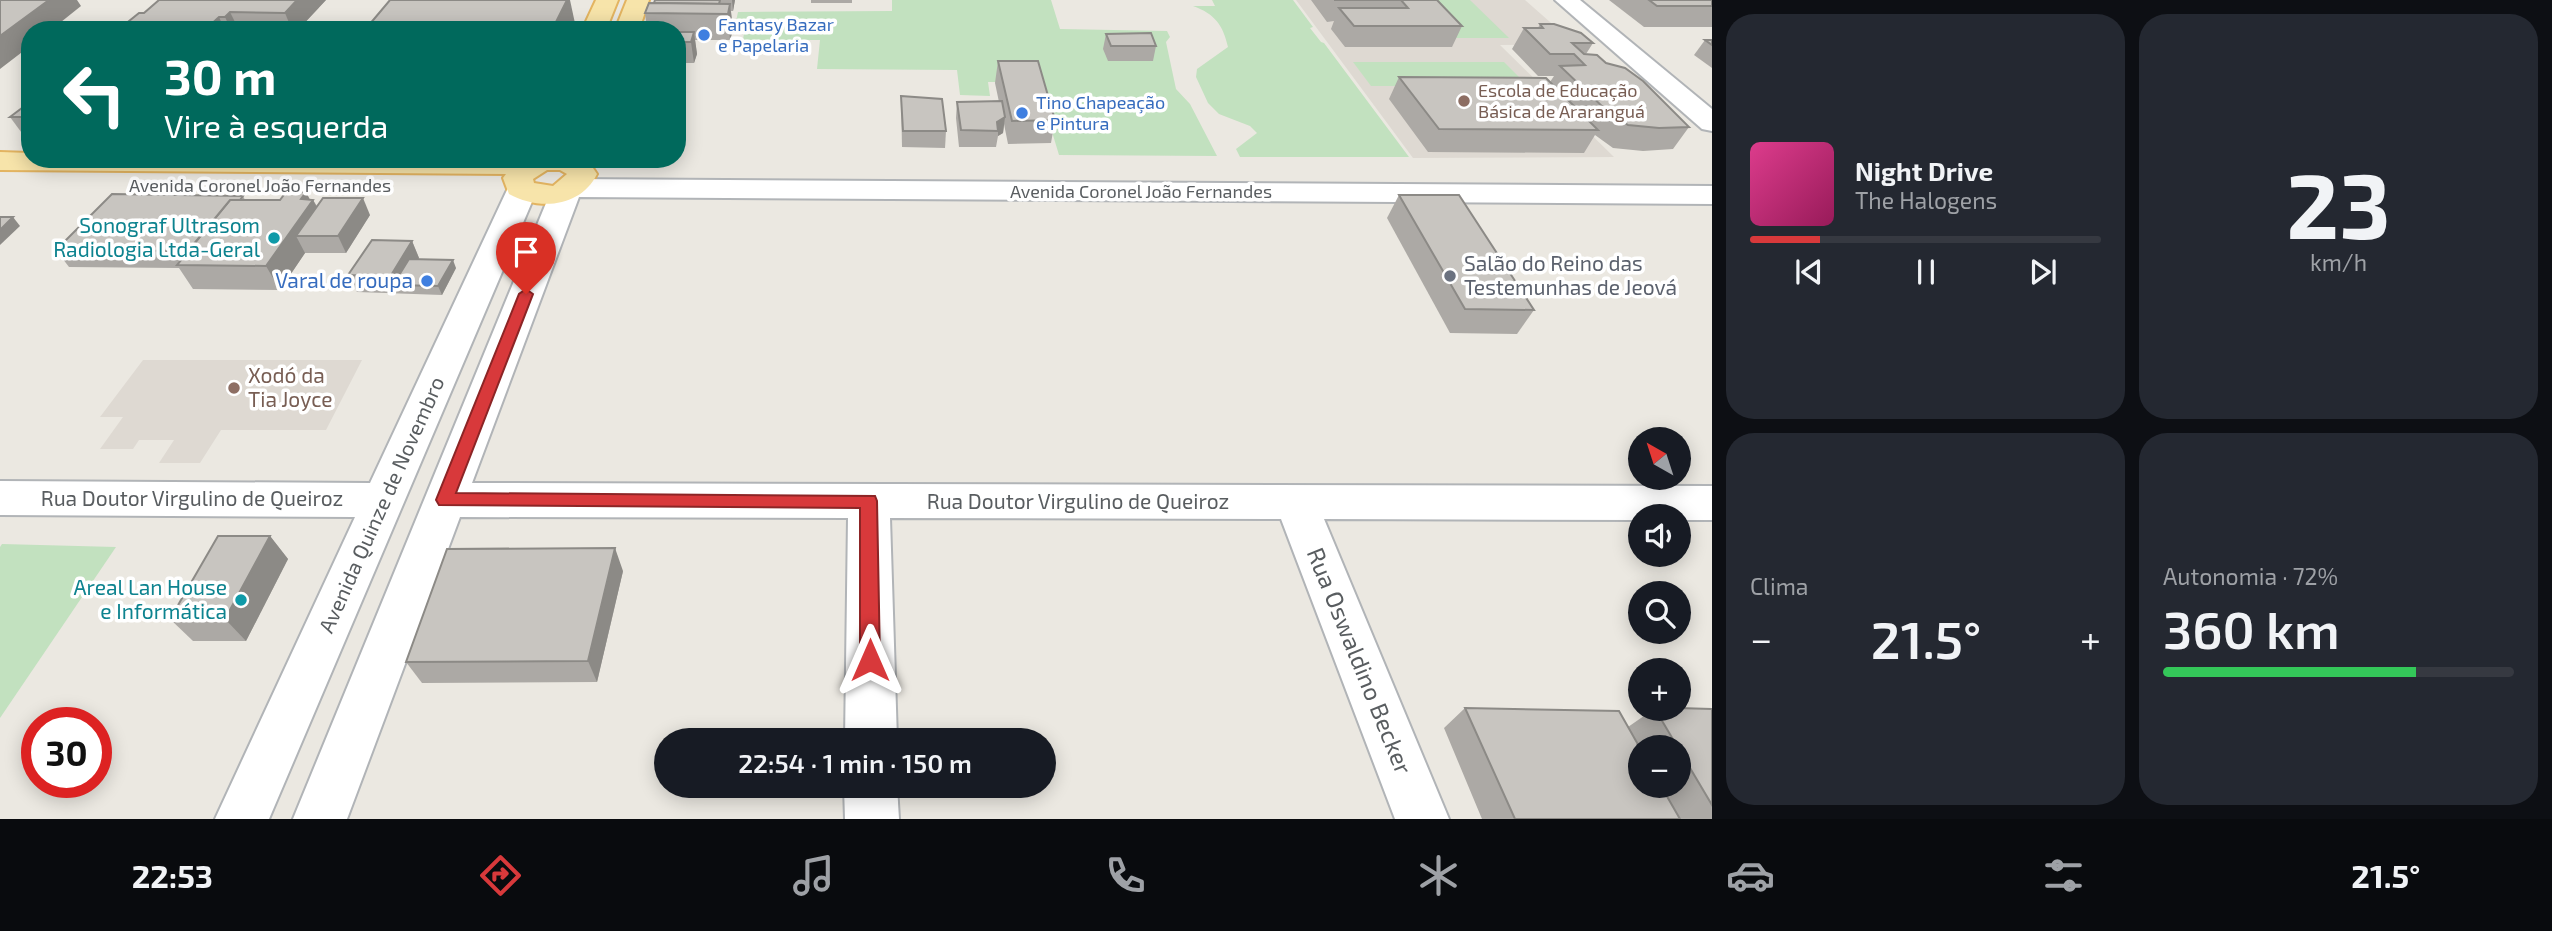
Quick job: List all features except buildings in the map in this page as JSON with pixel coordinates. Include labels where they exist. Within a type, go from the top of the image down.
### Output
[{"type":"main road","points":[[598,21],[607,0]]},
{"type":"main road","points":[[630,21],[638,0]]},
{"type":"main road","name":"Avenida Coronel João Fernandes","points":[[0,161],[21,162]]},
{"type":"main road","name":"Avenida Coronel João Fernandes","points":[[246,168],[528,176]]},
{"type":"main road","name":"Avenida Coronel João Fernandes","points":[[0,185],[528,176]]},
{"type":"street","points":[[1566,0],[1712,123]]},
{"type":"street","name":"Avenida Coronel João Fernandes","points":[[573,176],[1712,172]]},
{"type":"street","name":"Avenida Quinze de Novembro","points":[[242,819],[528,176]]},
{"type":"street","points":[[320,819],[573,176]]},
{"type":"street","name":"Avenida Coronel João Fernandes","points":[[573,176],[1712,195]]},
{"type":"street","points":[[384,500],[388,492],[404,480],[424,475],[433,476],[445,485],[445,500]]},
{"type":"street","name":"Rua Doutor Virgulino de Queiroz","points":[[0,498],[384,500]]},
{"type":"street","name":"Rua Doutor Virgulino de Queiroz","points":[[445,500],[1712,503]]},
{"type":"street","points":[[869,501],[871,728]]},
{"type":"street","name":"Rua Oswaldino Becker","points":[[1296,502],[1422,819]]},
{"type":"street","points":[[871,798],[872,819]]},
{"type":"shaded area","name":"Escola de Educação Básica de Araranguá","points":[[1296,0],[1525,0],[1575,44],[1500,45],[1614,157],[1413,158]]},
{"type":"shaded area","name":"Xodó da Tia Joyce","points":[[143,360],[362,360],[326,430],[221,430],[200,463],[159,463],[174,440],[139,440],[133,449],[100,449],[123,417],[100,417]]},
{"type":"green space","points":[[892,0],[1051,0],[1060,29],[1167,31],[1170,37],[1166,42],[1176,89],[1190,104],[1217,156],[1059,155],[1037,82],[988,82],[990,96],[960,95],[957,70],[817,69],[820,40],[743,40],[745,26],[735,26],[738,12],[892,11]]},
{"type":"green space","points":[[1212,0],[1293,0],[1313,27],[1310,28],[1409,157],[1240,157],[1236,149],[1257,133],[1250,126],[1219,114],[1208,103],[1196,77],[1197,69],[1228,47],[1224,32],[1217,21],[1193,6],[1215,6]]},
{"type":"green space","points":[[1413,0],[1470,0],[1509,38],[1448,38]]},
{"type":"green space","points":[[1353,62],[1504,62],[1528,86],[1371,86]]},
{"type":"green space","points":[[2,544],[116,547],[0,718],[0,547]]},
{"type":"place","name":"Fantasy Bazar e Papelaria","points":[[704,35]]},
{"type":"place","name":"Escola de Educação Básica de Araranguá","points":[[1464,101]]},
{"type":"place","name":"Tino Chapeação e Pintura","points":[[1022,113]]},
{"type":"place","name":"Sonograf Ultrasom Radiologia Ltda-Geral","points":[[274,238]]},
{"type":"place","name":"Salão do Reino das Testemunhas de Jeová","points":[[1450,276]]},
{"type":"place","name":"Varal de roupa","points":[[427,281]]},
{"type":"place","name":"Xodó da Tia Joyce","points":[[234,388]]},
{"type":"place","name":"Areal Lan House e Informática","points":[[241,600]]},
{"type":"route","points":[[526,294],[445,500],[869,501],[870,660]]}]
